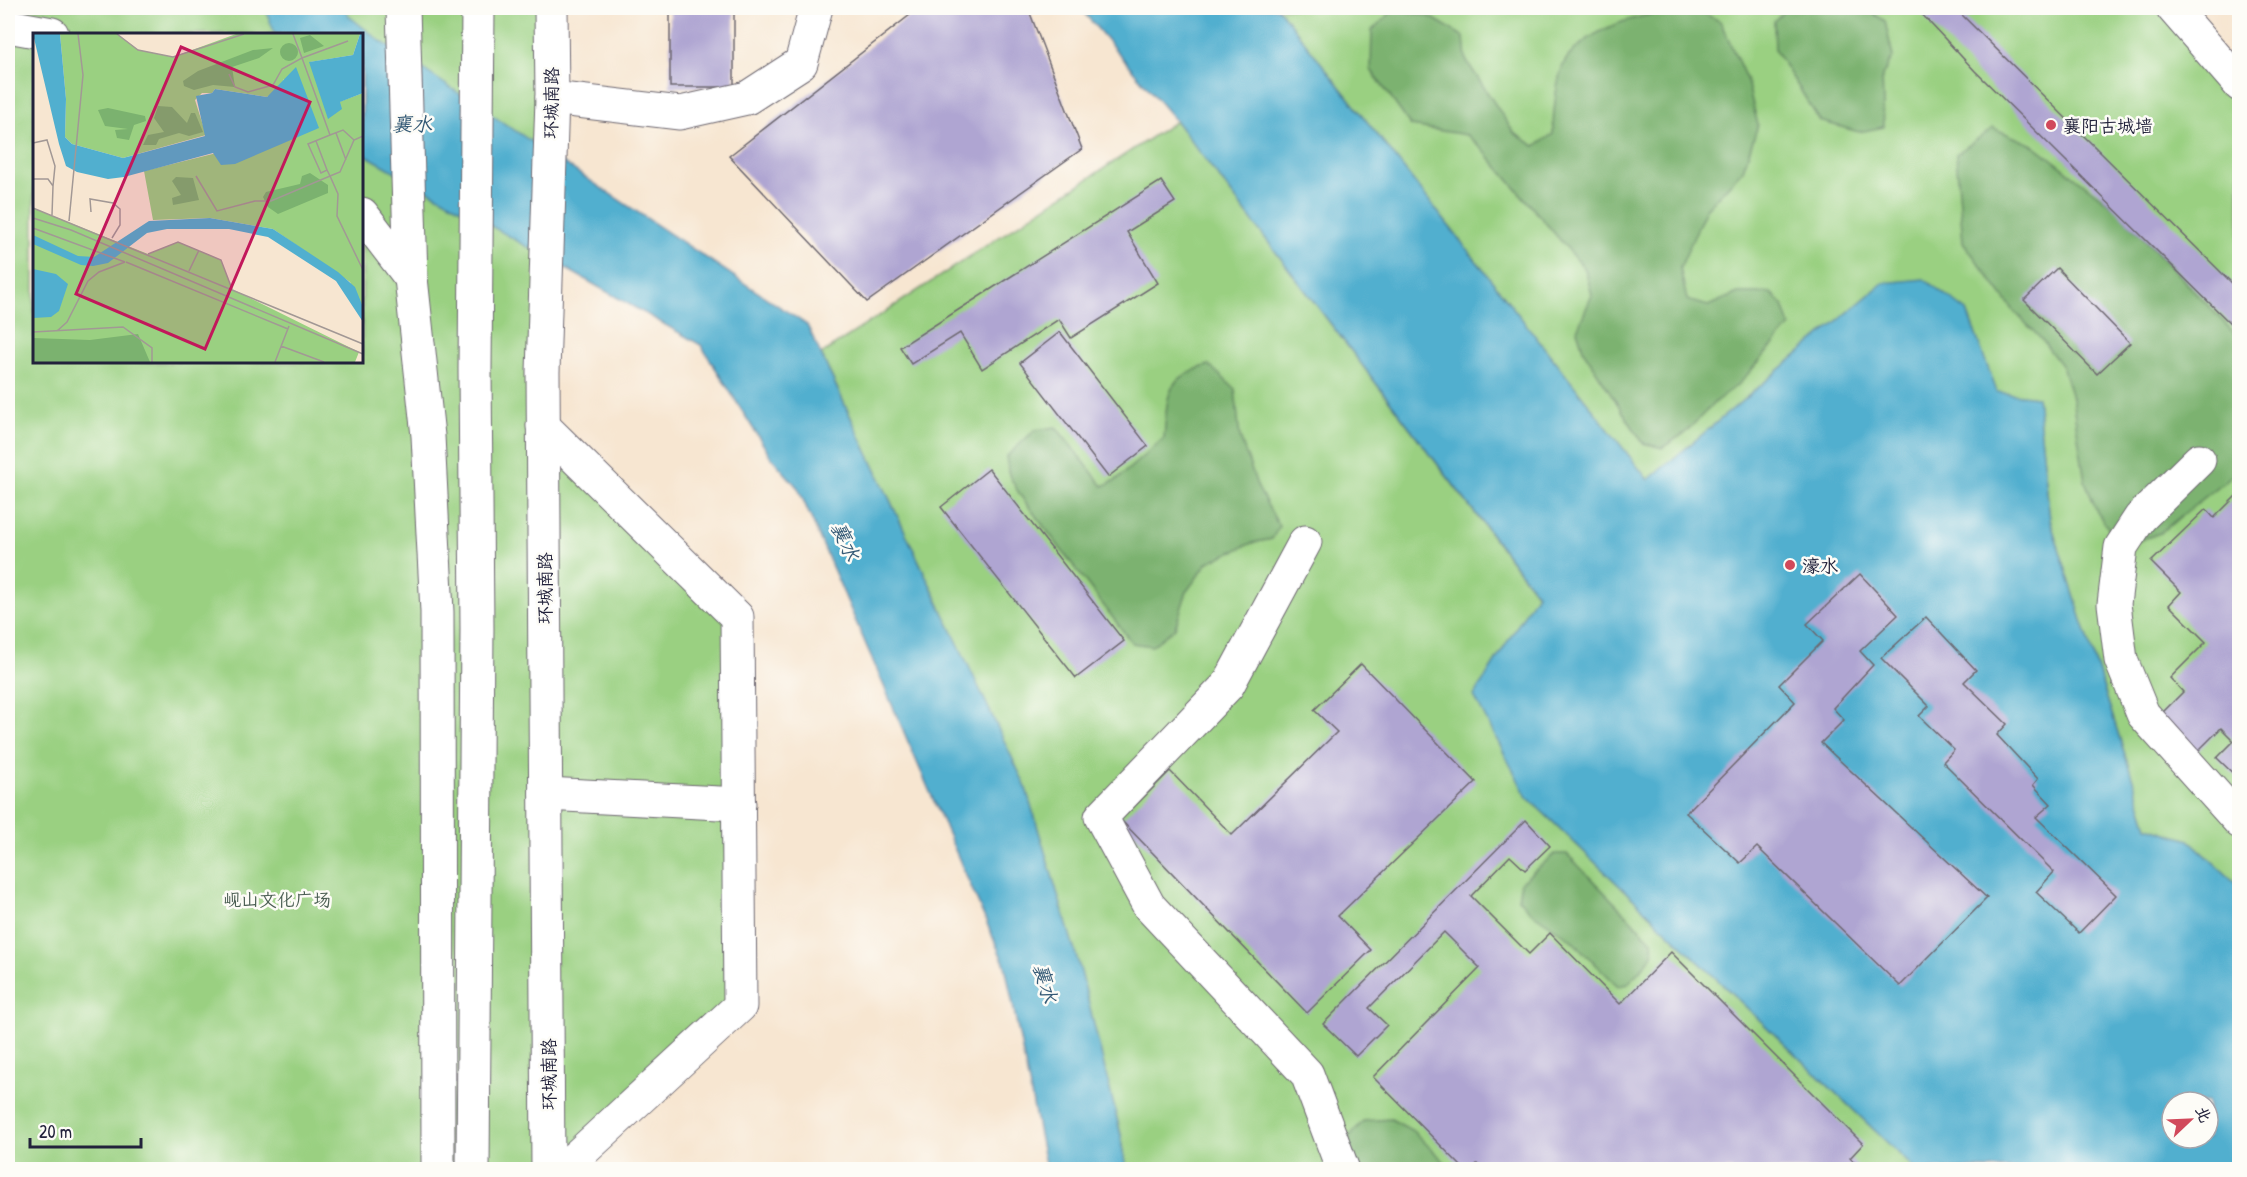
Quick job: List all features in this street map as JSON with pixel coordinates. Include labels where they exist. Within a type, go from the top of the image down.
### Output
[{"type":"main road","points":[[403,8],[411,277],[428,436],[437,612],[438,1170]]},
{"type":"main road","name":"环城南路","points":[[548,1170],[543,372],[552,98],[551,8]]},
{"type":"main road","points":[[552,98],[681,113],[747,98],[801,63],[816,8]]},
{"type":"main road","points":[[2173,8],[2240,85]]},
{"type":"main road","points":[[473,1170],[477,628],[475,369],[479,20]]},
{"type":"main road","points":[[8,26],[46,33]]},
{"type":"main road","points":[[363,215],[411,277]]},
{"type":"main road","points":[[543,426],[737,617],[740,1006],[562,1170]]},
{"type":"main road","points":[[2199,460],[2140,518],[2121,547],[2114,604],[2121,660],[2143,714],[2240,822]]},
{"type":"main road","points":[[1305,542],[1228,685],[1101,817],[1149,906],[1307,1074],[1343,1170]]},
{"type":"main road","points":[[546,794],[739,804]]},
{"type":"green space","name":"岘山文化广场","points":[[8,8],[551,8],[543,426],[737,617],[740,1006],[562,1169],[8,1169]]},
{"type":"green space","points":[[1278,8],[2177,8],[2239,73],[2239,886],[2189,840],[2148,827],[2050,520],[2037,397],[1997,393],[1967,311],[1883,283],[1648,480]]},
{"type":"green space","points":[[1681,8],[1692,8],[1720,21],[1747,81],[1758,125],[1743,170],[1706,209],[1680,268],[1687,300],[1708,306],[1738,293],[1771,293],[1783,305],[1790,326],[1740,383],[1715,402],[1685,433],[1662,448],[1643,443],[1584,352],[1577,330],[1592,295],[1585,269],[1483,150],[1467,135],[1411,126],[1371,70],[1372,30],[1395,9],[1431,17],[1464,37],[1466,60],[1514,133],[1535,146],[1553,134],[1561,72],[1568,57],[1580,45],[1606,28],[1635,18]]},
{"type":"green space","points":[[1787,8],[1865,8],[1885,21],[1893,57],[1882,76],[1884,127],[1859,132],[1820,121],[1775,50],[1774,21]]},
{"type":"green space","points":[[1176,121],[1537,595],[1490,670],[1527,797],[1915,1169],[1127,1169],[1121,1135],[1081,972],[1025,786],[821,354]]},
{"type":"green space","points":[[1993,128],[2035,146],[2117,210],[2239,338],[2239,470],[2160,533],[2121,547],[2097,512],[2085,481],[2072,398],[2063,368],[2042,340],[2014,311],[1963,242],[1956,154]]},
{"type":"green space","points":[[1209,365],[1235,389],[1240,437],[1258,488],[1279,526],[1272,539],[1252,543],[1208,562],[1187,591],[1175,628],[1152,646],[1132,643],[1020,495],[1009,475],[1006,457],[1035,430],[1056,427],[1103,486],[1116,480],[1164,438],[1166,411],[1171,391],[1183,376]]},
{"type":"green space","points":[[1555,854],[1567,854],[1652,941],[1653,955],[1628,984],[1618,986],[1569,938],[1531,912],[1518,898],[1521,882]]},
{"type":"green space","points":[[1391,1119],[1413,1131],[1452,1169],[1320,1170],[1363,1121]]},
{"type":"water","name":"襄水","points":[[265,8],[344,8],[350,17],[379,40],[807,325],[1025,785],[1081,972],[1121,1135],[1127,1169],[1046,1169],[1005,965],[798,488],[771,457],[701,345],[363,154],[363,33],[275,33]]},
{"type":"water","name":"濠水","points":[[1080,8],[1278,8],[1648,480],[1883,283],[1924,279],[1967,311],[1997,392],[2037,397],[2050,520],[2148,827],[2189,840],[2239,886],[2239,1169],[1915,1169],[1527,797],[1474,696],[1537,594],[1176,121]]},
{"type":"building","points":[[670,8],[734,8],[734,87],[670,87]]},
{"type":"building","points":[[919,8],[1028,8],[1082,149],[867,302],[729,156]]},
{"type":"building","name":"襄阳古城墙","points":[[1916,8],[1955,8],[2240,291],[2240,333],[1975,71]]},
{"type":"building","points":[[1161,181],[1175,202],[1127,232],[1158,283],[1071,338],[1059,319],[982,369],[960,333],[911,364],[900,347]]},
{"type":"building","points":[[2057,268],[2130,343],[2097,374],[2024,300]]},
{"type":"building","points":[[1060,332],[1148,446],[1108,477],[1020,363]]},
{"type":"building","points":[[989,469],[1124,641],[1076,678],[941,507]]},
{"type":"building","points":[[2240,492],[2240,563],[2237,565],[2240,568],[2240,780],[2217,758],[2234,741],[2221,728],[2193,756],[2157,718],[2183,692],[2170,678],[2206,642],[2169,605],[2181,592],[2151,562],[2206,509],[2214,518]]},
{"type":"building","points":[[1860,574],[1898,615],[1860,651],[1873,665],[1833,708],[1844,720],[1821,743],[1987,898],[1900,986],[1757,847],[1740,863],[1686,813],[1795,702],[1779,685],[1823,641],[1807,624]]},
{"type":"building","points":[[1926,617],[1976,670],[1964,682],[2007,724],[1997,735],[2038,779],[2033,785],[2051,804],[2036,817],[2116,895],[2079,933],[2036,892],[2054,872],[1943,762],[1954,750],[1919,716],[1929,706],[1881,658]]},
{"type":"building","points":[[1361,664],[1476,782],[1338,916],[1371,950],[1307,1013],[1121,820],[1170,771],[1232,835],[1337,732],[1314,710]]},
{"type":"building","points":[[1526,820],[1550,846],[1525,870],[1510,856],[1471,896],[1529,954],[1550,933],[1620,1004],[1671,952],[1863,1144],[1850,1158],[1862,1170],[1482,1170],[1477,1164],[1472,1170],[1465,1170],[1373,1077],[1480,968],[1444,932],[1369,1008],[1387,1025],[1356,1056],[1323,1024]]},
{"type":"place","name":"襄阳古城墙","points":[[2051,125]]},
{"type":"place","name":"濠水","points":[[1790,565]]}]
